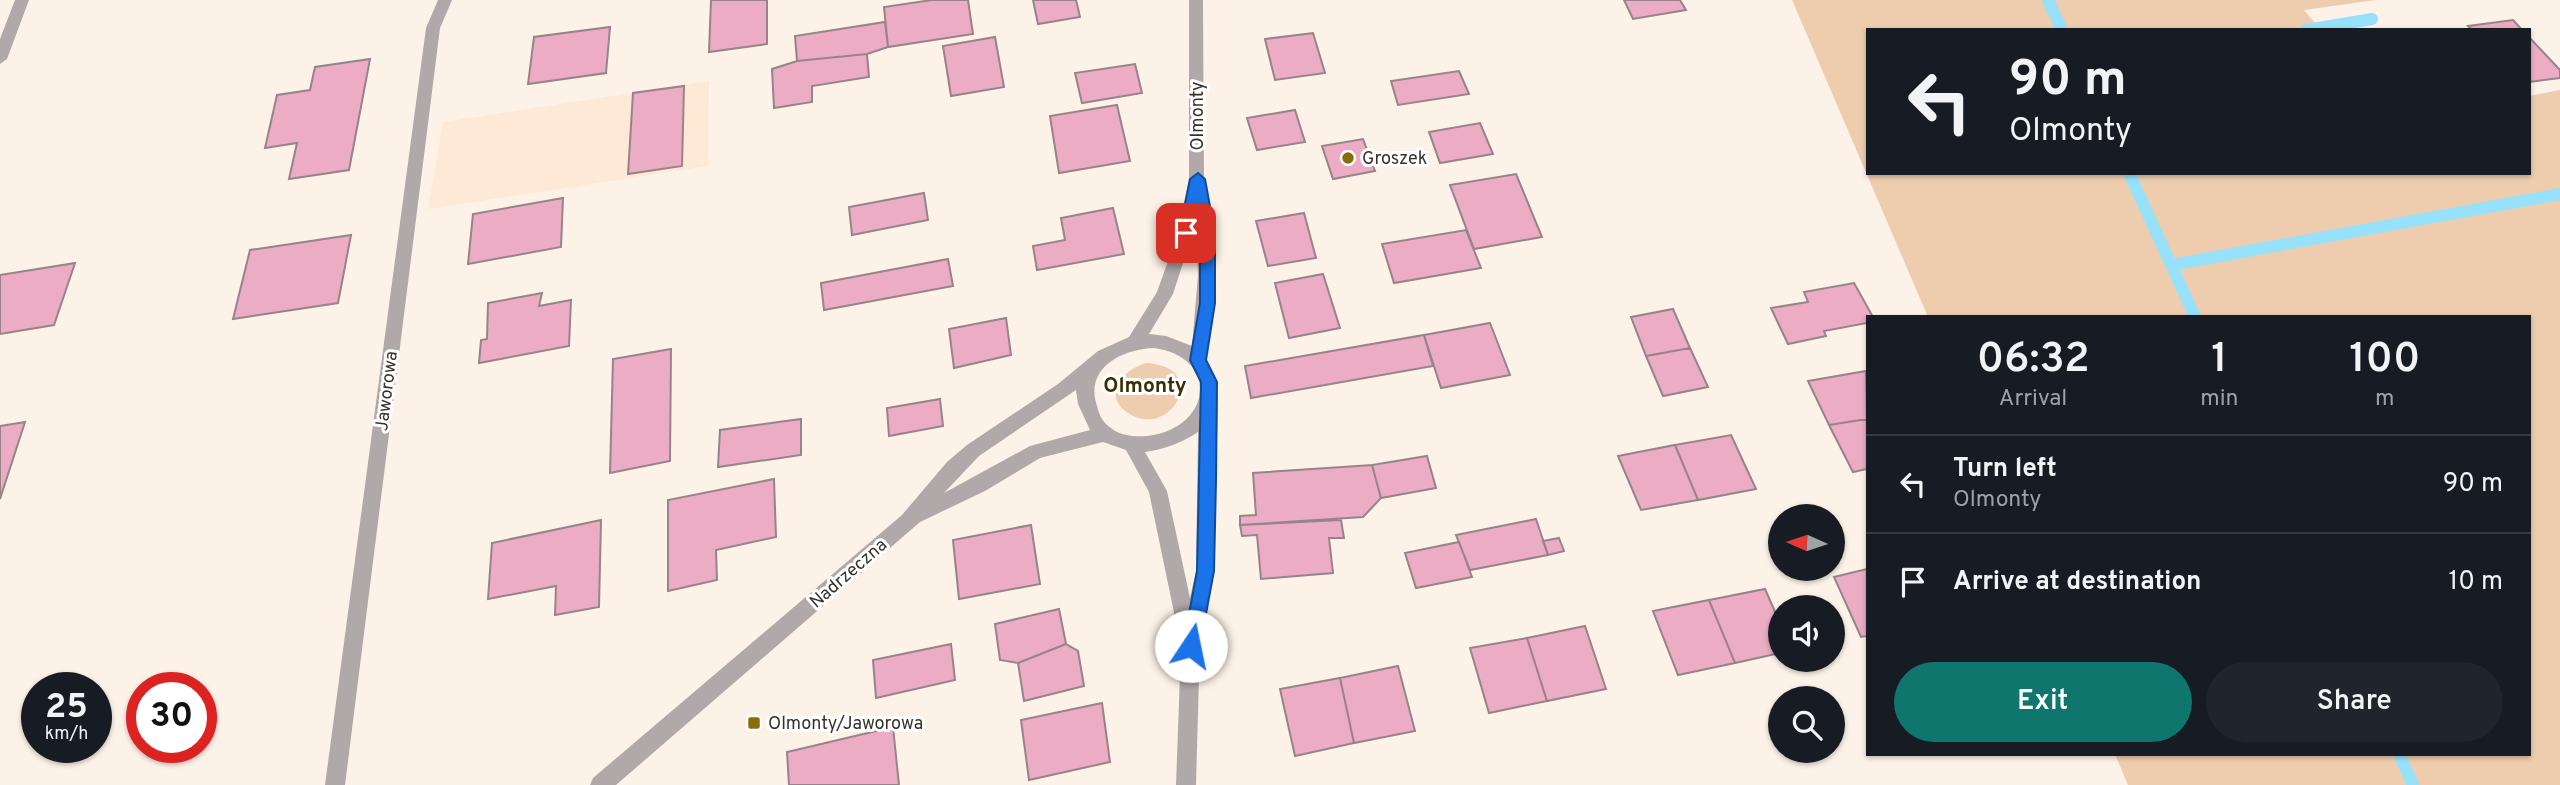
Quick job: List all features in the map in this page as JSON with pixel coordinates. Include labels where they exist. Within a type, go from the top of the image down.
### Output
[{"type":"street","points":[[0,59],[22,0]]},
{"type":"street","name":"Jaworowa","points":[[335,785],[433,28],[445,0]]},
{"type":"street","name":"Olmonty","points":[[1134,344],[1165,294],[1186,233],[1198,179],[1196,0]]},
{"type":"street","points":[[1198,179],[1208,234],[1207,303],[1198,360]]},
{"type":"street","points":[[1186,785],[1191,646],[1206,571],[1209,382],[1198,360],[1175,345],[1147,340],[1118,347],[1096,365],[1084,388],[1088,414],[1105,434],[1132,445],[1163,444],[1190,430],[1207,408]]},
{"type":"street","name":"Nadrzeczna","points":[[600,785],[912,519],[960,462],[1017,417],[1096,365]]},
{"type":"street","points":[[912,519],[979,485],[1035,451],[1105,434]]},
{"type":"street","points":[[1132,445],[1158,491],[1191,646]]},
{"type":"shaded area","points":[[1792,0],[2376,0],[2304,10],[2319,28],[1866,28],[1866,172]]},
{"type":"shaded area","points":[[709,81],[708,166],[428,209],[443,122]]},
{"type":"shaded area","points":[[2560,90],[2560,785],[2128,785],[2116,756],[2531,756],[2531,315],[1927,315],[1867,175],[2531,175],[2531,96]]},
{"type":"shaded area","points":[[1146,363],[1166,367],[1177,376],[1181,388],[1178,400],[1170,410],[1158,417],[1144,419],[1128,413],[1120,406],[1116,391],[1130,371]]},
{"type":"building","points":[[711,0],[767,0],[767,44],[709,52]]},
{"type":"building","points":[[932,0],[968,0],[973,34],[888,47],[884,7]]},
{"type":"building","points":[[1033,0],[1076,0],[1080,17],[1038,24]]},
{"type":"building","points":[[1624,0],[1680,0],[1686,10],[1633,19]]},
{"type":"building","points":[[2513,20],[2520,28],[2470,28],[2468,26]]},
{"type":"building","points":[[885,22],[888,47],[867,54],[797,61],[795,36]]},
{"type":"building","points":[[610,27],[606,73],[528,84],[534,37]]},
{"type":"building","points":[[1313,33],[1325,73],[1275,80],[1265,39]]},
{"type":"building","points":[[995,37],[1004,87],[951,96],[943,46]]},
{"type":"building","points":[[2531,39],[2560,70],[2560,78],[2531,82]]},
{"type":"building","points":[[867,54],[869,77],[812,86],[812,102],[774,108],[772,69],[797,61]]},
{"type":"building","points":[[370,59],[349,170],[289,179],[297,143],[265,148],[277,95],[310,90],[315,67]]},
{"type":"building","points":[[1135,64],[1142,93],[1082,103],[1075,73]]},
{"type":"building","points":[[1459,71],[1469,94],[1398,105],[1391,81]]},
{"type":"building","points":[[684,86],[682,166],[628,174],[633,93]]},
{"type":"building","points":[[1117,105],[1130,161],[1059,173],[1050,116]]},
{"type":"building","points":[[1295,110],[1305,142],[1257,150],[1247,118]]},
{"type":"building","points":[[1480,123],[1493,154],[1440,163],[1429,132]]},
{"type":"building","name":"Groszek","points":[[1363,139],[1375,171],[1333,179],[1322,146]]},
{"type":"building","points":[[1516,174],[1542,237],[1474,249],[1450,185]]},
{"type":"building","points":[[924,193],[928,220],[852,235],[849,207]]},
{"type":"building","points":[[563,198],[561,247],[468,264],[473,214]]},
{"type":"building","points":[[1113,208],[1124,254],[1037,270],[1033,246],[1065,240],[1061,218]]},
{"type":"building","points":[[1304,213],[1316,258],[1268,266],[1256,221]]},
{"type":"building","points":[[1466,230],[1481,268],[1394,283],[1382,244]]},
{"type":"building","points":[[351,235],[338,303],[233,319],[250,250]]},
{"type":"building","points":[[948,259],[953,286],[824,310],[821,283]]},
{"type":"building","points":[[75,263],[54,325],[0,334],[0,275]]},
{"type":"building","points":[[1323,274],[1340,328],[1289,338],[1275,283]]},
{"type":"building","points":[[1854,283],[1872,315],[1866,315],[1866,323],[1824,331],[1826,336],[1788,344],[1771,308],[1808,302],[1804,292]]},
{"type":"building","points":[[542,293],[539,306],[571,300],[569,346],[479,363],[481,340],[487,339],[488,303]]},
{"type":"building","points":[[1673,309],[1690,348],[1646,356],[1631,317]]},
{"type":"building","points":[[1006,318],[1011,355],[954,368],[949,329]]},
{"type":"building","points":[[1490,323],[1510,375],[1441,388],[1424,335]]},
{"type":"building","points":[[1424,335],[1433,366],[1251,398],[1245,366]]},
{"type":"building","points":[[1690,348],[1708,387],[1663,396],[1646,356]]},
{"type":"building","points":[[671,349],[670,461],[610,473],[613,359]]},
{"type":"building","points":[[1866,371],[1866,419],[1829,425],[1808,381]]},
{"type":"building","points":[[940,399],[943,426],[889,436],[887,408]]},
{"type":"building","points":[[801,419],[801,455],[718,467],[720,430]]},
{"type":"building","points":[[1866,419],[1866,469],[1853,472],[1829,425]]},
{"type":"building","points":[[25,422],[0,499],[0,426]]},
{"type":"building","points":[[1731,435],[1756,489],[1698,500],[1675,445]]},
{"type":"building","points":[[1675,445],[1698,500],[1641,510],[1618,456]]},
{"type":"building","points":[[1427,456],[1436,488],[1381,498],[1372,465]]},
{"type":"building","points":[[1372,465],[1381,498],[1363,517],[1240,525],[1240,516],[1256,515],[1253,473]]},
{"type":"building","points":[[774,479],[776,537],[716,550],[717,580],[668,591],[668,500]]},
{"type":"building","points":[[1536,519],[1548,555],[1470,570],[1456,535]]},
{"type":"building","points":[[601,520],[599,607],[555,615],[556,586],[488,599],[492,543]]},
{"type":"building","points":[[1341,520],[1344,538],[1329,538],[1333,573],[1261,579],[1257,535],[1242,536],[1240,525]]},
{"type":"building","points":[[1031,525],[1040,584],[959,599],[953,540]]},
{"type":"building","points":[[1559,538],[1564,551],[1548,555],[1543,541]]},
{"type":"building","points":[[1459,542],[1472,577],[1416,588],[1405,553]]},
{"type":"building","points":[[1866,569],[1866,636],[1861,637],[1845,601],[1845,595],[1842,595],[1836,581],[1845,581],[1845,574]]},
{"type":"building","points":[[1765,589],[1768,596],[1768,656],[1735,663],[1709,600]]},
{"type":"building","points":[[1709,600],[1735,663],[1678,675],[1653,611]]},
{"type":"building","points":[[1059,609],[1066,644],[1018,663],[1000,660],[995,624]]},
{"type":"building","points":[[1585,626],[1606,689],[1547,701],[1527,638]]},
{"type":"building","points":[[1527,638],[1547,701],[1489,713],[1470,648]]},
{"type":"building","points":[[951,644],[955,680],[876,698],[873,660]]},
{"type":"building","points":[[1066,644],[1078,651],[1084,686],[1024,701],[1018,663]]},
{"type":"building","points":[[1398,666],[1415,731],[1354,743],[1340,678]]},
{"type":"building","points":[[1340,678],[1354,743],[1295,756],[1280,689]]},
{"type":"building","points":[[1102,703],[1110,762],[1029,780],[1021,720]]},
{"type":"building","points":[[893,727],[899,785],[789,785],[787,752]]},
{"type":"waterway","points":[[2048,0],[2061,28]]},
{"type":"waterway","points":[[2318,28],[2372,19]]},
{"type":"waterway","points":[[2130,175],[2171,265]]},
{"type":"waterway","points":[[2171,265],[2560,194]]},
{"type":"waterway","points":[[2171,265],[2194,315]]},
{"type":"waterway","points":[[2400,756],[2413,785]]},
{"type":"place","name":"Groszek","points":[[1348,158]]},
{"type":"place","name":"Olmonty/Jaworowa","points":[[754,723]]},
{"type":"district","name":"Olmonty","points":[[1145,385]]},
{"type":"route","points":[[1186,233],[1198,179],[1208,234],[1207,303],[1198,360],[1209,382],[1208,480],[1206,571],[1191,646]]}]
